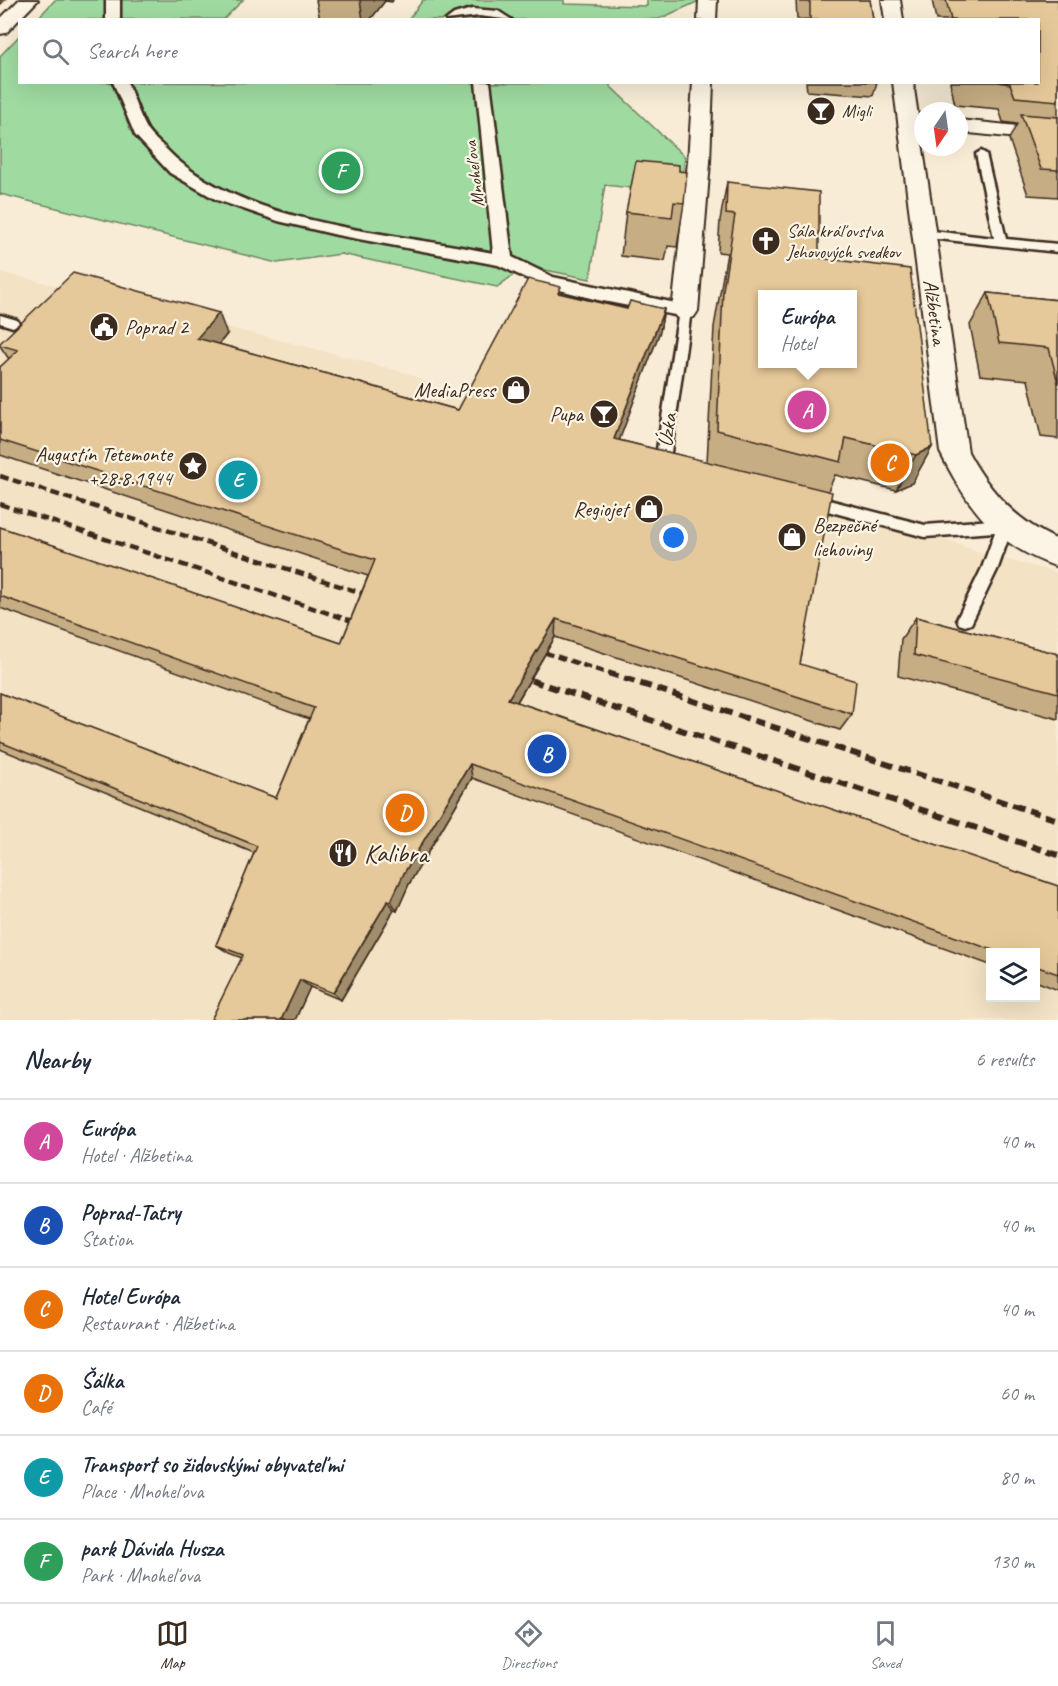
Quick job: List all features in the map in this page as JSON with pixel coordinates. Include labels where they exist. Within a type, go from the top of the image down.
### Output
[{"type":"street","points":[[0,28],[29,0]]},
{"type":"street","points":[[112,0],[113,18]]},
{"type":"street","points":[[707,18],[708,0]]},
{"type":"street","points":[[891,0],[894,18]]},
{"type":"street","points":[[455,18],[473,6],[501,18]]},
{"type":"street","points":[[120,84],[123,100],[147,143],[196,184],[269,215],[503,260],[544,280],[604,296],[685,311]]},
{"type":"street","name":"Mnoheľova","points":[[483,84],[503,260]]},
{"type":"street","name":"Úzka","points":[[685,311],[699,162],[703,84]]},
{"type":"street","name":"Alžbetina","points":[[904,84],[914,115]]},
{"type":"street","points":[[968,127],[1058,136]]},
{"type":"street","name":"Alžbetina","points":[[918,156],[924,234],[954,452],[971,486],[1005,525],[1040,547],[1058,554]]},
{"type":"lane","points":[[981,154],[1001,243]]},
{"type":"lane","points":[[924,234],[1058,248]]},
{"type":"lane","name":"Úzka","points":[[685,311],[662,462],[685,468]]},
{"type":"lane","points":[[799,498],[925,531],[1005,525],[965,619]]},
{"type":"shaded area","points":[[0,272],[410,374],[474,407],[895,518],[977,552],[1058,573],[1058,1020],[0,1020]]},
{"type":"green space","points":[[55,0],[243,0],[225,18],[38,18]]},
{"type":"green space","points":[[423,0],[564,0],[564,4],[647,6],[647,0],[697,0],[661,18],[410,18]]},
{"type":"green space","points":[[18,37],[18,84],[610,84],[685,157],[681,185],[667,192],[605,185],[590,279],[526,266],[497,287],[341,254],[277,263],[0,194],[0,56]]},
{"type":"building","points":[[801,0],[870,0],[873,18],[810,18],[810,2],[801,2]]},
{"type":"building","points":[[946,0],[1058,0],[1058,101],[1015,97],[1010,84],[1040,84],[1040,18],[950,18]]},
{"type":"building","points":[[1021,114],[1058,117],[1058,170],[1041,169]]},
{"type":"building","points":[[636,161],[679,165],[679,171],[687,172],[684,203],[674,202],[672,217],[626,212]]},
{"type":"building","points":[[727,182],[819,192],[819,258],[910,269],[932,447],[916,455],[846,438],[841,462],[717,430],[723,290],[735,215],[726,214]]},
{"type":"building","points":[[73,273],[219,313],[197,338],[458,410],[528,279],[561,287],[558,293],[627,309],[630,301],[664,309],[614,439],[832,492],[800,664],[856,681],[852,714],[556,619],[508,699],[1058,886],[1058,974],[1040,968],[1040,948],[987,948],[470,764],[404,873],[391,901],[388,900],[333,993],[300,980],[281,1020],[211,1020],[243,955],[216,945],[257,846],[0,742],[0,693],[276,798],[314,708],[0,596],[0,527],[341,643],[375,560],[0,440],[0,367],[18,350],[0,345]]},
{"type":"building","points":[[988,293],[1058,300],[1058,383],[1049,348],[999,343]]},
{"type":"building","points":[[916,617],[1058,654],[1058,693],[914,655]]},
{"type":"railway","points":[[0,476],[377,598]]},
{"type":"railway","points":[[0,504],[364,625]]},
{"type":"railway","points":[[531,648],[613,675]]},
{"type":"railway","points":[[608,673],[1058,820]]},
{"type":"railway","points":[[515,675],[1058,855]]},
{"type":"place","name":"Migli","points":[[821,111]]},
{"type":"place","name":"park Dávida Husza","points":[[341,171]]},
{"type":"place","name":"Sála kráľovstva Jehovových svedkov","points":[[766,241]]},
{"type":"place","name":"Poprad 2","points":[[104,327]]},
{"type":"place","name":"MediaPress","points":[[516,390]]},
{"type":"place","name":"Európa","points":[[807,410]]},
{"type":"place","name":"Pupa","points":[[604,414]]},
{"type":"place","name":"Hotel Európa","points":[[890,463]]},
{"type":"place","name":"Augustín Tetemonte +28.8.1944","points":[[193,466]]},
{"type":"place","name":"Transport so židovskými obyvateľmi","points":[[238,480]]},
{"type":"place","name":"Regiojet","points":[[649,509]]},
{"type":"place","name":"Bezpečné liehoviny","points":[[792,537]]},
{"type":"place","name":"Poprad-Tatry","points":[[547,754]]},
{"type":"place","name":"Šálka","points":[[405,813]]},
{"type":"place","name":"Kalibra","points":[[343,853]]}]
